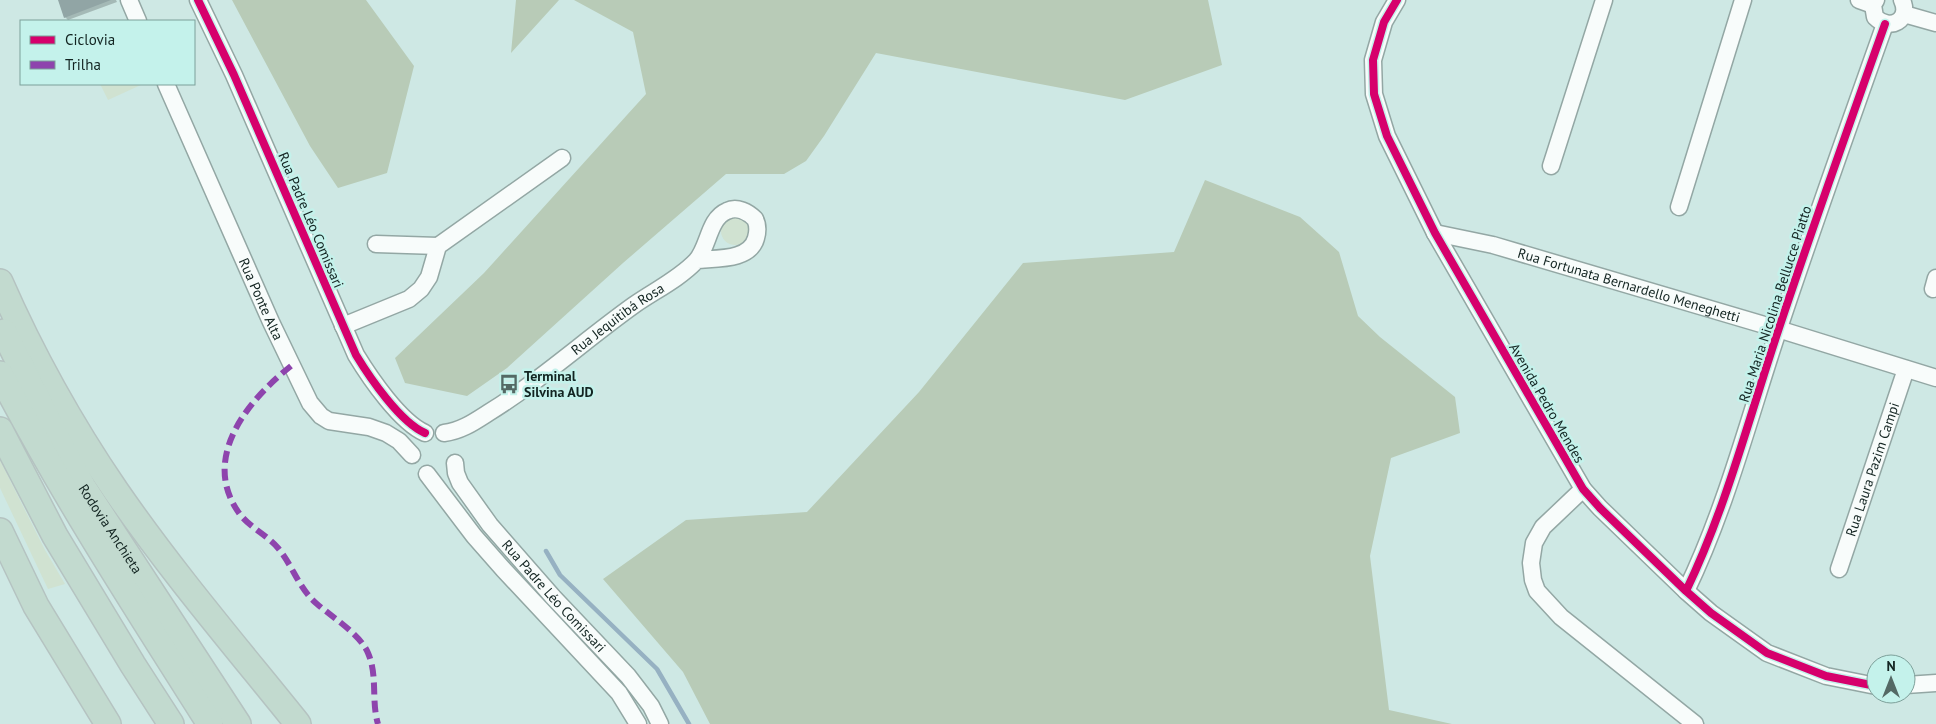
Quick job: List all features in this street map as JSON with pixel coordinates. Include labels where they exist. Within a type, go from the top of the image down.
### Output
[{"type":"highway","points":[[0,282],[21,330],[64,407],[101,467],[184,582],[298,724]]},
{"type":"highway","name":"Rodovia Anchieta","points":[[0,322],[24,373],[84,487],[238,724]]},
{"type":"highway","name":"Rodovia Anchieta","points":[[0,374],[34,439],[76,511],[210,724]]},
{"type":"highway","points":[[0,430],[55,536],[133,666],[171,724]]},
{"type":"highway","points":[[0,531],[36,606],[108,724]]},
{"type":"street","points":[[129,0],[138,20]]},
{"type":"street","name":"Rua Padre Léo Comissari","points":[[198,0],[234,74],[356,355],[406,420],[425,433]]},
{"type":"street","name":"Avenida Pedro Mendes","points":[[1397,0],[1384,22],[1373,60],[1374,94],[1387,136],[1435,232],[1583,489],[1600,508],[1686,591],[1711,613],[1767,654],[1826,676],[1866,684]]},
{"type":"street","points":[[1551,166],[1604,0]]},
{"type":"street","points":[[1679,206],[1743,0]]},
{"type":"street","points":[[1869,2],[1875,17],[1885,24],[1896,22],[1903,7],[1936,23]]},
{"type":"street","name":"Rua Maria Nicolina Bellucce Piatto","points":[[1686,591],[1712,536],[1778,329],[1885,24]]},
{"type":"street","name":"Rua Ponte Alta","points":[[166,85],[271,322],[310,403],[321,416],[331,422],[369,427],[386,433],[399,441],[412,455]]},
{"type":"street","points":[[376,244],[438,246],[562,158]]},
{"type":"street","name":"Rua Fortunata Bernardello Meneghetti","points":[[1435,232],[1493,245],[1936,378]]},
{"type":"street","points":[[343,326],[409,299],[420,290],[429,277],[438,246]]},
{"type":"street","name":"Rua Jequitibá Rosa","points":[[449,439],[519,394],[619,316],[697,260]]},
{"type":"street","name":"Rua Laura Pazim Campi","points":[[1839,569],[1906,369]]},
{"type":"street","points":[[436,431],[449,439],[457,455],[455,463],[443,474],[435,476],[427,474],[415,465],[412,455],[415,442],[425,433],[436,431]]},
{"type":"street","name":"Rua Padre Léo Comissari","points":[[455,463],[456,474],[460,483],[486,519],[552,596],[628,676],[651,706],[660,724]]},
{"type":"street","name":"Rua Padre Léo Comissari","points":[[427,474],[503,569],[619,693],[638,724]]},
{"type":"street","points":[[1583,489],[1543,527],[1534,543],[1531,563],[1533,580],[1538,591],[1561,617],[1695,724]]},
{"type":"street","points":[[1916,684],[1936,683]]},
{"type":"green space","points":[[232,0],[366,0],[414,66],[387,173],[338,188],[310,146]]},
{"type":"green space","points":[[516,0],[559,0],[511,53]]},
{"type":"green space","points":[[574,0],[1208,0],[1222,65],[1125,100],[876,53],[824,136],[806,161],[784,174],[726,174],[623,263],[507,368],[467,396],[405,383],[395,358],[484,273],[646,94],[633,32]]},
{"type":"green space","points":[[100,85],[141,85],[108,100]]},
{"type":"green space","points":[[1205,180],[1300,217],[1339,252],[1358,316],[1380,337],[1455,397],[1460,433],[1391,458],[1370,556],[1389,710],[1452,724],[710,724],[683,672],[603,579],[686,520],[807,512],[919,392],[1023,263],[1174,252]]},
{"type":"green space","points":[[735,217],[745,221],[749,231],[745,241],[735,245],[725,241],[721,231],[725,221]]},
{"type":"green space","points":[[0,460],[45,550],[65,584],[48,589],[0,488]]},
{"type":"building","points":[[58,0],[111,0],[64,18]]},
{"type":"waterway","points":[[546,551],[560,575],[657,669],[689,724]]},
{"type":"marked path","points":[[291,366],[259,396],[245,413],[234,432],[227,451],[225,472],[228,492],[243,518],[278,548],[311,598],[345,626],[364,646],[373,671],[378,724]]},
{"type":"cycle path","points":[[198,0],[234,75],[356,355],[377,387],[396,410],[415,427],[425,433]]},
{"type":"cycle path","points":[[1397,0],[1384,22],[1373,60],[1374,94],[1387,136],[1435,233],[1583,489],[1600,508],[1686,591],[1711,613],[1767,653],[1826,676],[1866,684]]},
{"type":"cycle path","points":[[1686,591],[1701,559],[1726,494],[1792,290],[1885,24]]},
{"type":"place","name":"Terminal Silvina AUD","points":[[509,384]]}]
